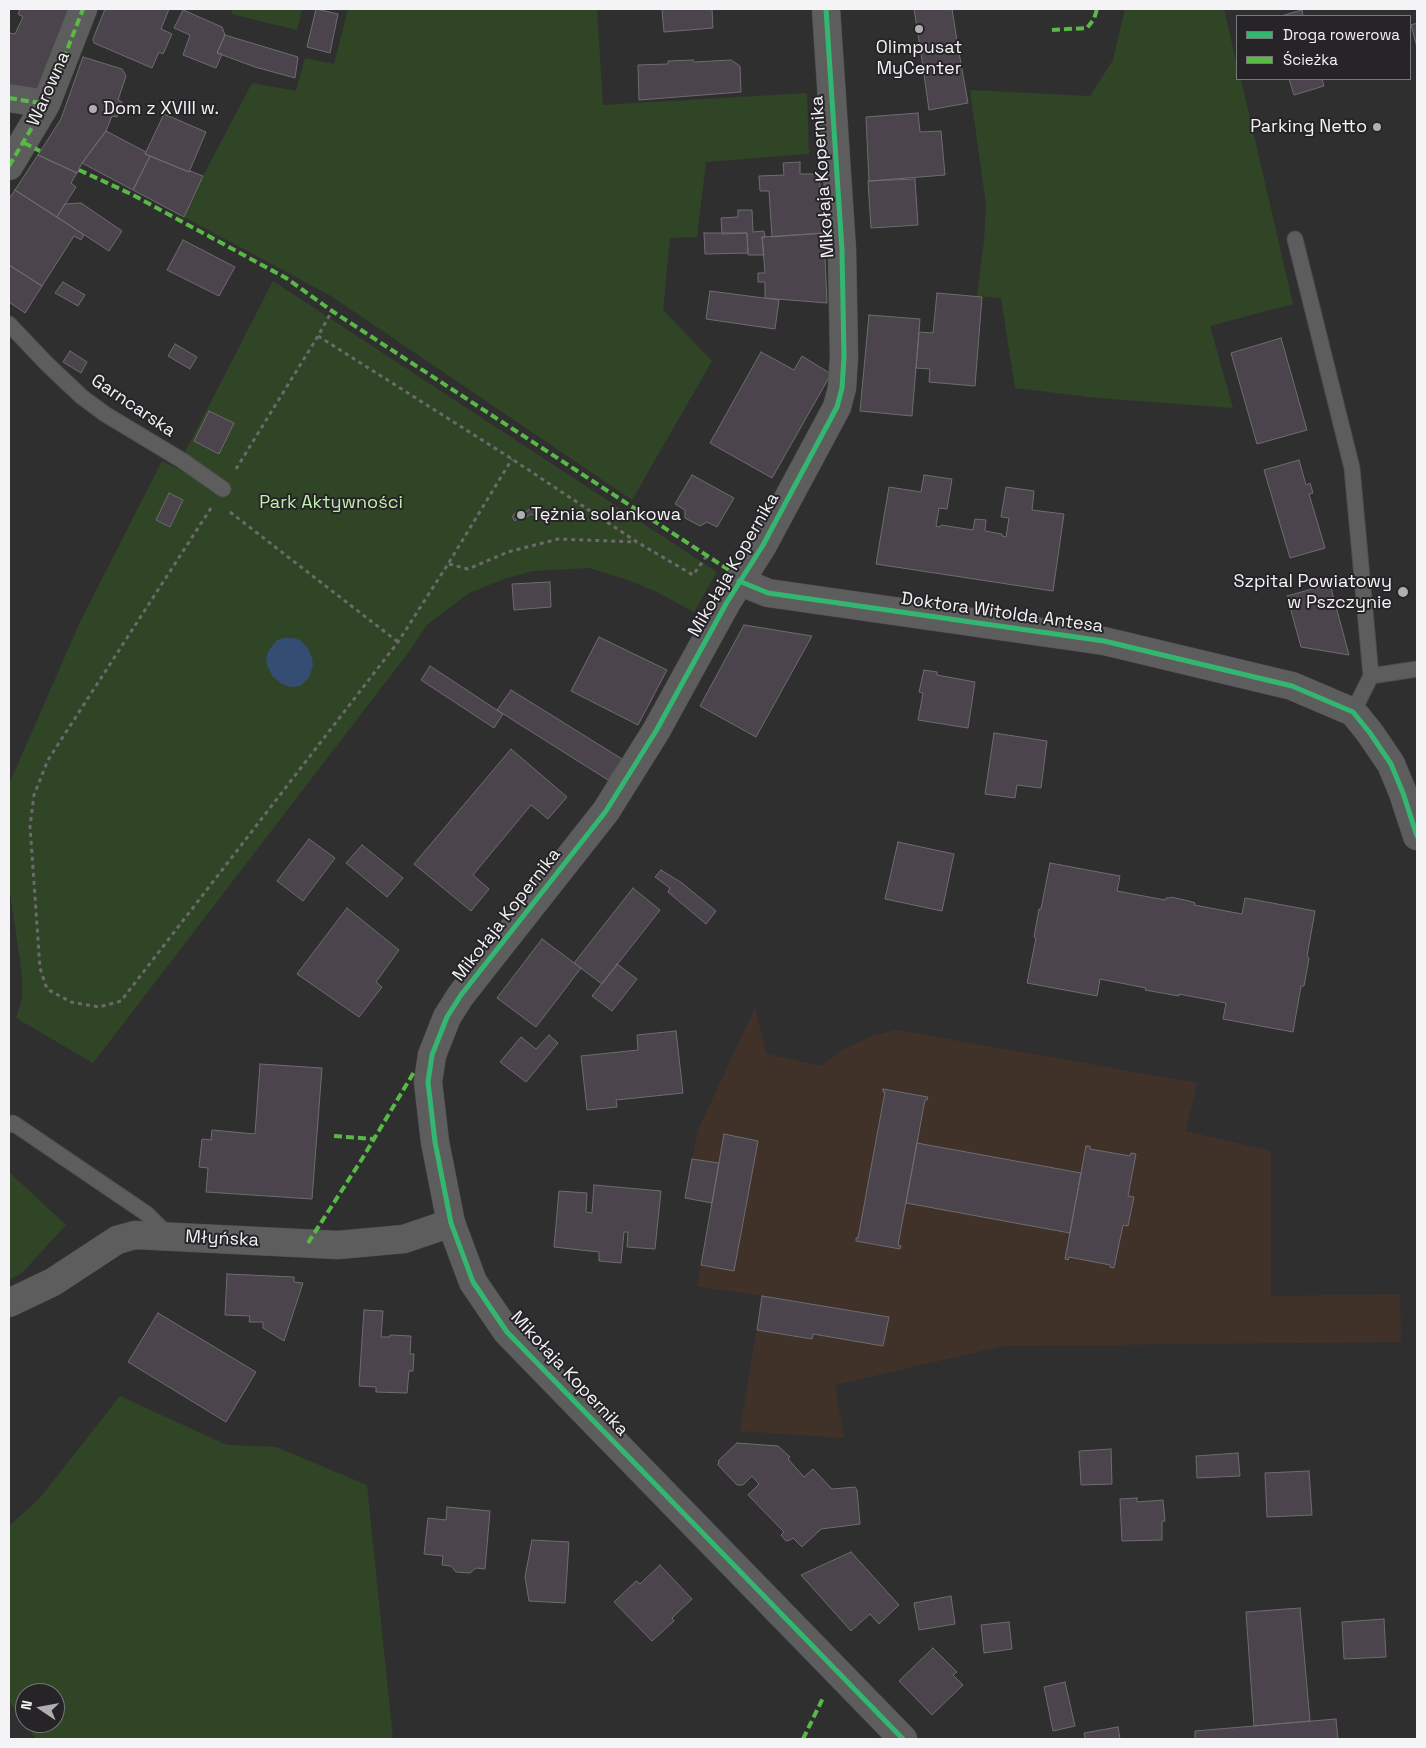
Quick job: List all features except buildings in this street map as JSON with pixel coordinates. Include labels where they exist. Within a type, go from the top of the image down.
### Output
[{"type":"street","name":"Warowna","points":[[9,166],[46,104],[83,9]]},
{"type":"street","name":"Mikołaja Kopernika","points":[[826,9],[842,250],[844,357],[842,388],[836,407],[763,545],[740,580],[656,731],[606,811],[461,995],[447,1017],[432,1055],[428,1082],[435,1142],[451,1223],[472,1282],[507,1332],[898,1736]]},
{"type":"street","points":[[9,98],[46,104]]},
{"type":"street","name":"Doktora Witolda Antesa","points":[[740,580],[768,593],[1104,641],[1292,686],[1353,712],[1391,764],[1403,792],[1417,836]]},
{"type":"street","name":"Młyńska","points":[[9,1303],[53,1282],[117,1240],[135,1235],[338,1245],[404,1239],[451,1223]]},
{"type":"lane","points":[[1295,240],[1352,468],[1371,676],[1353,712]]},
{"type":"lane","name":"Garncarska","points":[[9,324],[82,397],[105,414],[183,461],[220,495]]},
{"type":"lane","points":[[1371,676],[1417,669]]},
{"type":"lane","points":[[9,1125],[13,1123],[147,1214],[169,1236]]},
{"type":"path","points":[[332,311],[220,495],[48,760],[34,795],[30,826],[40,968],[47,989],[71,1002],[98,1008],[121,1001],[398,642],[512,459]]},
{"type":"path","points":[[318,336],[512,459],[637,542],[693,575],[706,557]]},
{"type":"path","points":[[220,495],[398,642]]},
{"type":"path","points":[[448,564],[468,569],[508,552],[558,539],[637,542]]},
{"type":"shaded area","points":[[755,1008],[767,1054],[821,1066],[842,1050],[872,1036],[897,1030],[1197,1083],[1185,1131],[1271,1151],[1271,1296],[1400,1294],[1401,1342],[1003,1346],[835,1385],[844,1438],[740,1431],[762,1296],[697,1286],[712,1203],[685,1198],[698,1130]]},
{"type":"green space","points":[[233,9],[302,9],[297,30],[231,14]]},
{"type":"green space","points":[[348,9],[597,9],[603,105],[807,93],[809,154],[706,162],[697,237],[670,238],[663,310],[712,361],[632,500],[331,296],[184,217],[203,176],[252,83],[296,91],[305,58],[334,64]]},
{"type":"green space","points":[[1125,9],[1224,9],[1236,61],[1236,80],[1241,80],[1293,304],[1210,326],[1233,408],[1097,398],[1015,388],[1001,298],[977,296],[984,241],[986,205],[970,90],[1090,96],[1113,60]]},
{"type":"green space","name":"Park Aktywności","points":[[273,281],[717,572],[694,612],[657,592],[625,579],[589,568],[533,571],[507,578],[469,593],[427,625],[408,653],[93,1063],[16,1018],[22,999],[22,975],[9,885],[10,782],[80,622],[162,461],[178,469]]},
{"type":"green space","points":[[9,1172],[66,1225],[22,1273],[9,1280]]},
{"type":"green space","points":[[120,1396],[227,1445],[276,1447],[367,1485],[393,1739],[36,1739],[32,1733],[65,1733],[65,1683],[15,1683],[15,1709],[9,1701],[9,1526],[39,1499]]},
{"type":"water","points":[[284,638],[300,640],[308,648],[312,658],[313,665],[310,675],[300,686],[290,687],[282,684],[273,677],[267,665],[266,658],[269,650],[277,640]]},
{"type":"marked path","points":[[9,166],[46,104],[83,9]]},
{"type":"marked path","points":[[1052,30],[1087,28],[1094,19],[1097,9]]},
{"type":"marked path","points":[[9,98],[46,104]]},
{"type":"marked path","points":[[24,143],[40,151]]},
{"type":"marked path","points":[[79,170],[131,194],[286,278],[332,311],[729,570]]},
{"type":"marked path","points":[[308,1243],[362,1159],[414,1072]]},
{"type":"marked path","points":[[334,1136],[373,1139]]},
{"type":"marked path","points":[[803,1739],[824,1696]]},
{"type":"cycle path","points":[[826,9],[842,250],[844,357],[842,388],[837,407],[763,545],[727,602],[656,731],[606,811],[461,995],[447,1017],[432,1055],[428,1082],[435,1142],[451,1223],[473,1282],[507,1332],[903,1739]]},
{"type":"cycle path","points":[[739,581],[768,593],[1104,641],[1292,686],[1353,712],[1391,764],[1417,836]]},
{"type":"place","name":"Olimpusat MyCenter","points":[[919,29]]},
{"type":"place","name":"Dom z XVIII w.","points":[[93,109]]},
{"type":"place","name":"Parking Netto","points":[[1377,127]]},
{"type":"place","name":"Tężnia solankowa","points":[[521,515]]},
{"type":"place","name":"Szpital Powiatowy w Pszczynie","points":[[1403,592]]}]
